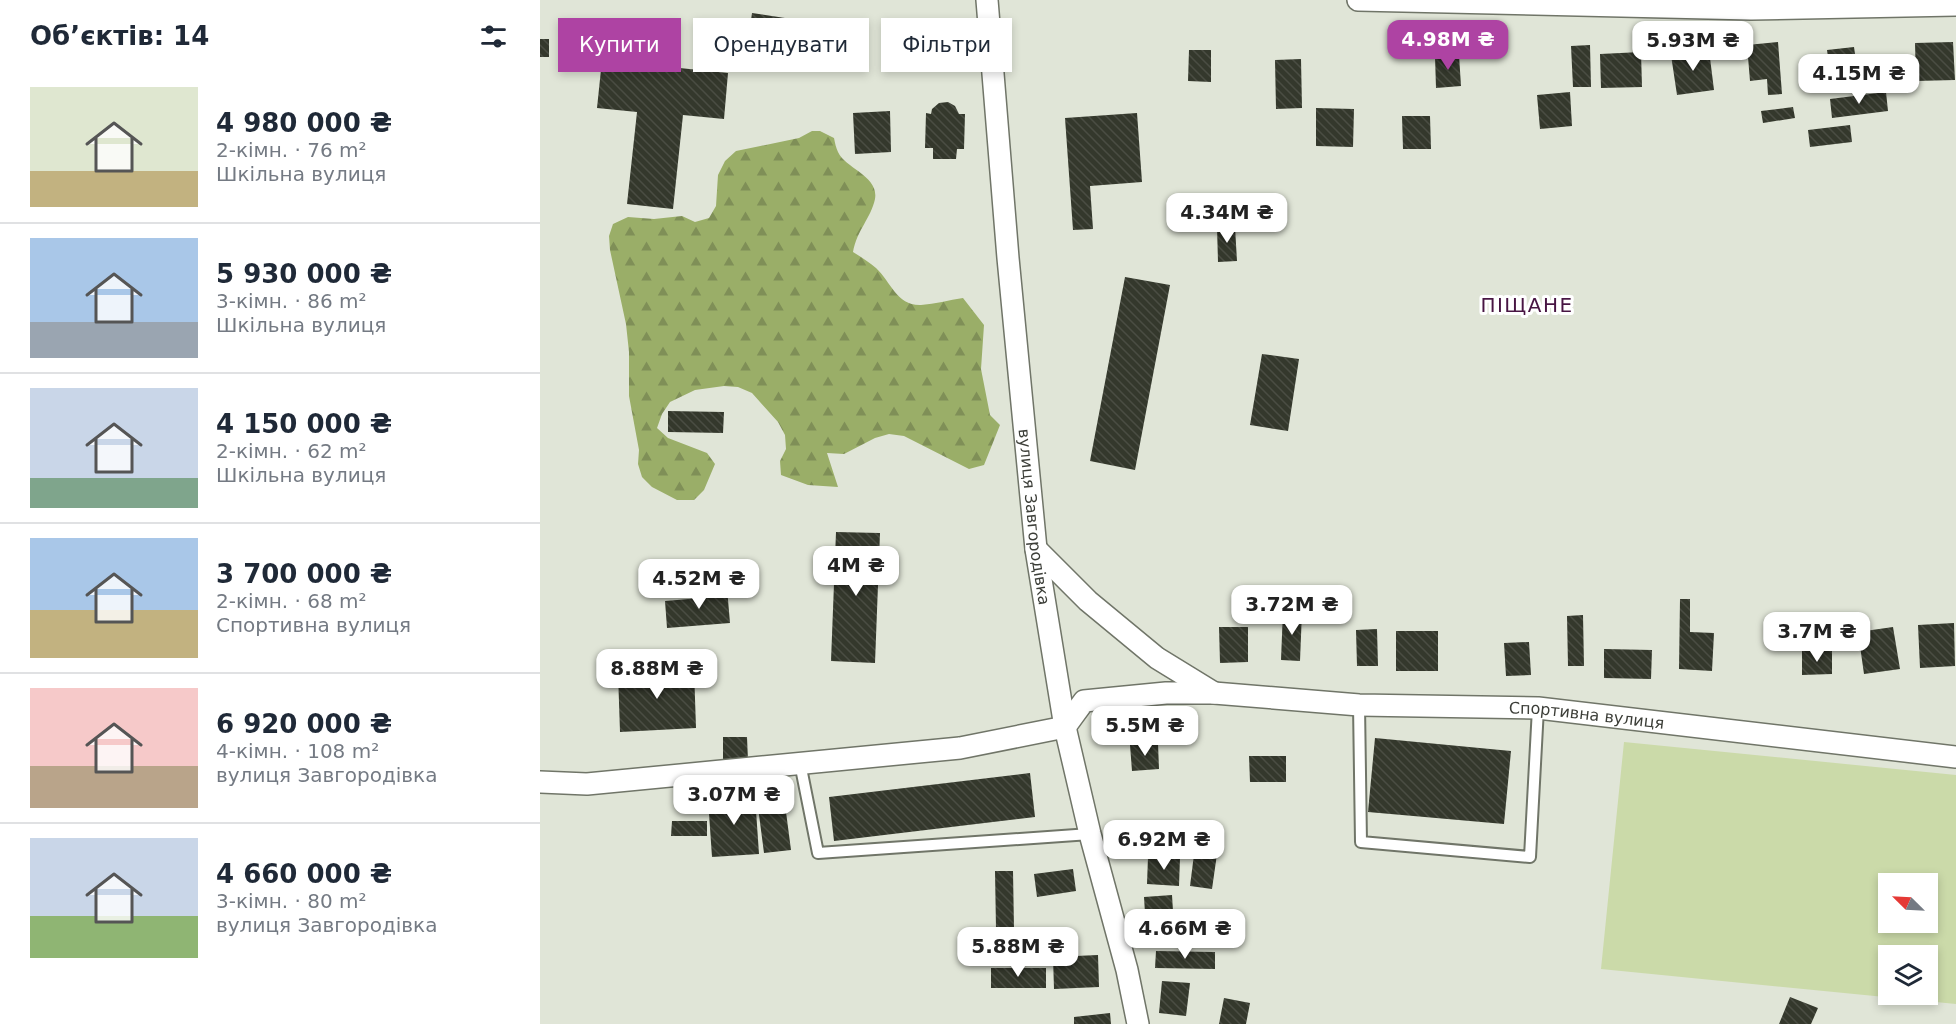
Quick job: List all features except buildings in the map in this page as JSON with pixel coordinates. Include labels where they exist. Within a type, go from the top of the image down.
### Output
[{"type":"street","name":"вулиця Завгородівка","points":[[987,0],[1008,258],[1036,549],[1065,727],[1090,834],[1127,970],[1138,1024]]},
{"type":"street","points":[[1358,0],[1751,9],[1956,5]]},
{"type":"street","points":[[1036,549],[1088,601],[1157,658],[1214,693]]},
{"type":"street","name":"Спортивна вулиця","points":[[1065,727],[1084,701],[1166,693],[1214,693],[1359,705],[1538,708],[1956,757]]},
{"type":"street","points":[[540,782],[587,784],[960,748],[1065,727]]},
{"type":"lane","points":[[1359,705],[1361,842],[1530,857],[1538,708]]},
{"type":"lane","points":[[800,763],[818,853],[1090,834]]},
{"type":"green space","points":[[812,131],[820,131],[834,138],[842,158],[872,184],[875,191],[873,206],[853,252],[876,268],[906,302],[921,305],[963,298],[984,325],[981,369],[990,415],[1000,425],[984,465],[969,469],[904,436],[889,434],[875,438],[844,454],[827,453],[838,487],[808,485],[781,475],[780,461],[786,449],[785,435],[778,422],[752,393],[738,387],[724,386],[695,390],[670,402],[657,428],[668,438],[707,453],[715,464],[704,490],[694,500],[677,500],[652,487],[642,477],[638,464],[639,450],[629,396],[629,352],[626,324],[610,250],[609,236],[613,224],[628,217],[654,219],[682,216],[695,222],[709,218],[716,206],[718,175],[725,161],[736,151],[799,138]]},
{"type":"green space","points":[[1624,742],[1956,775],[1956,1004],[1938,1002],[1938,945],[1878,945],[1878,996],[1601,969]]},
{"type":"district","name":"ПІЩАНЕ","points":[[1527,305]]}]
